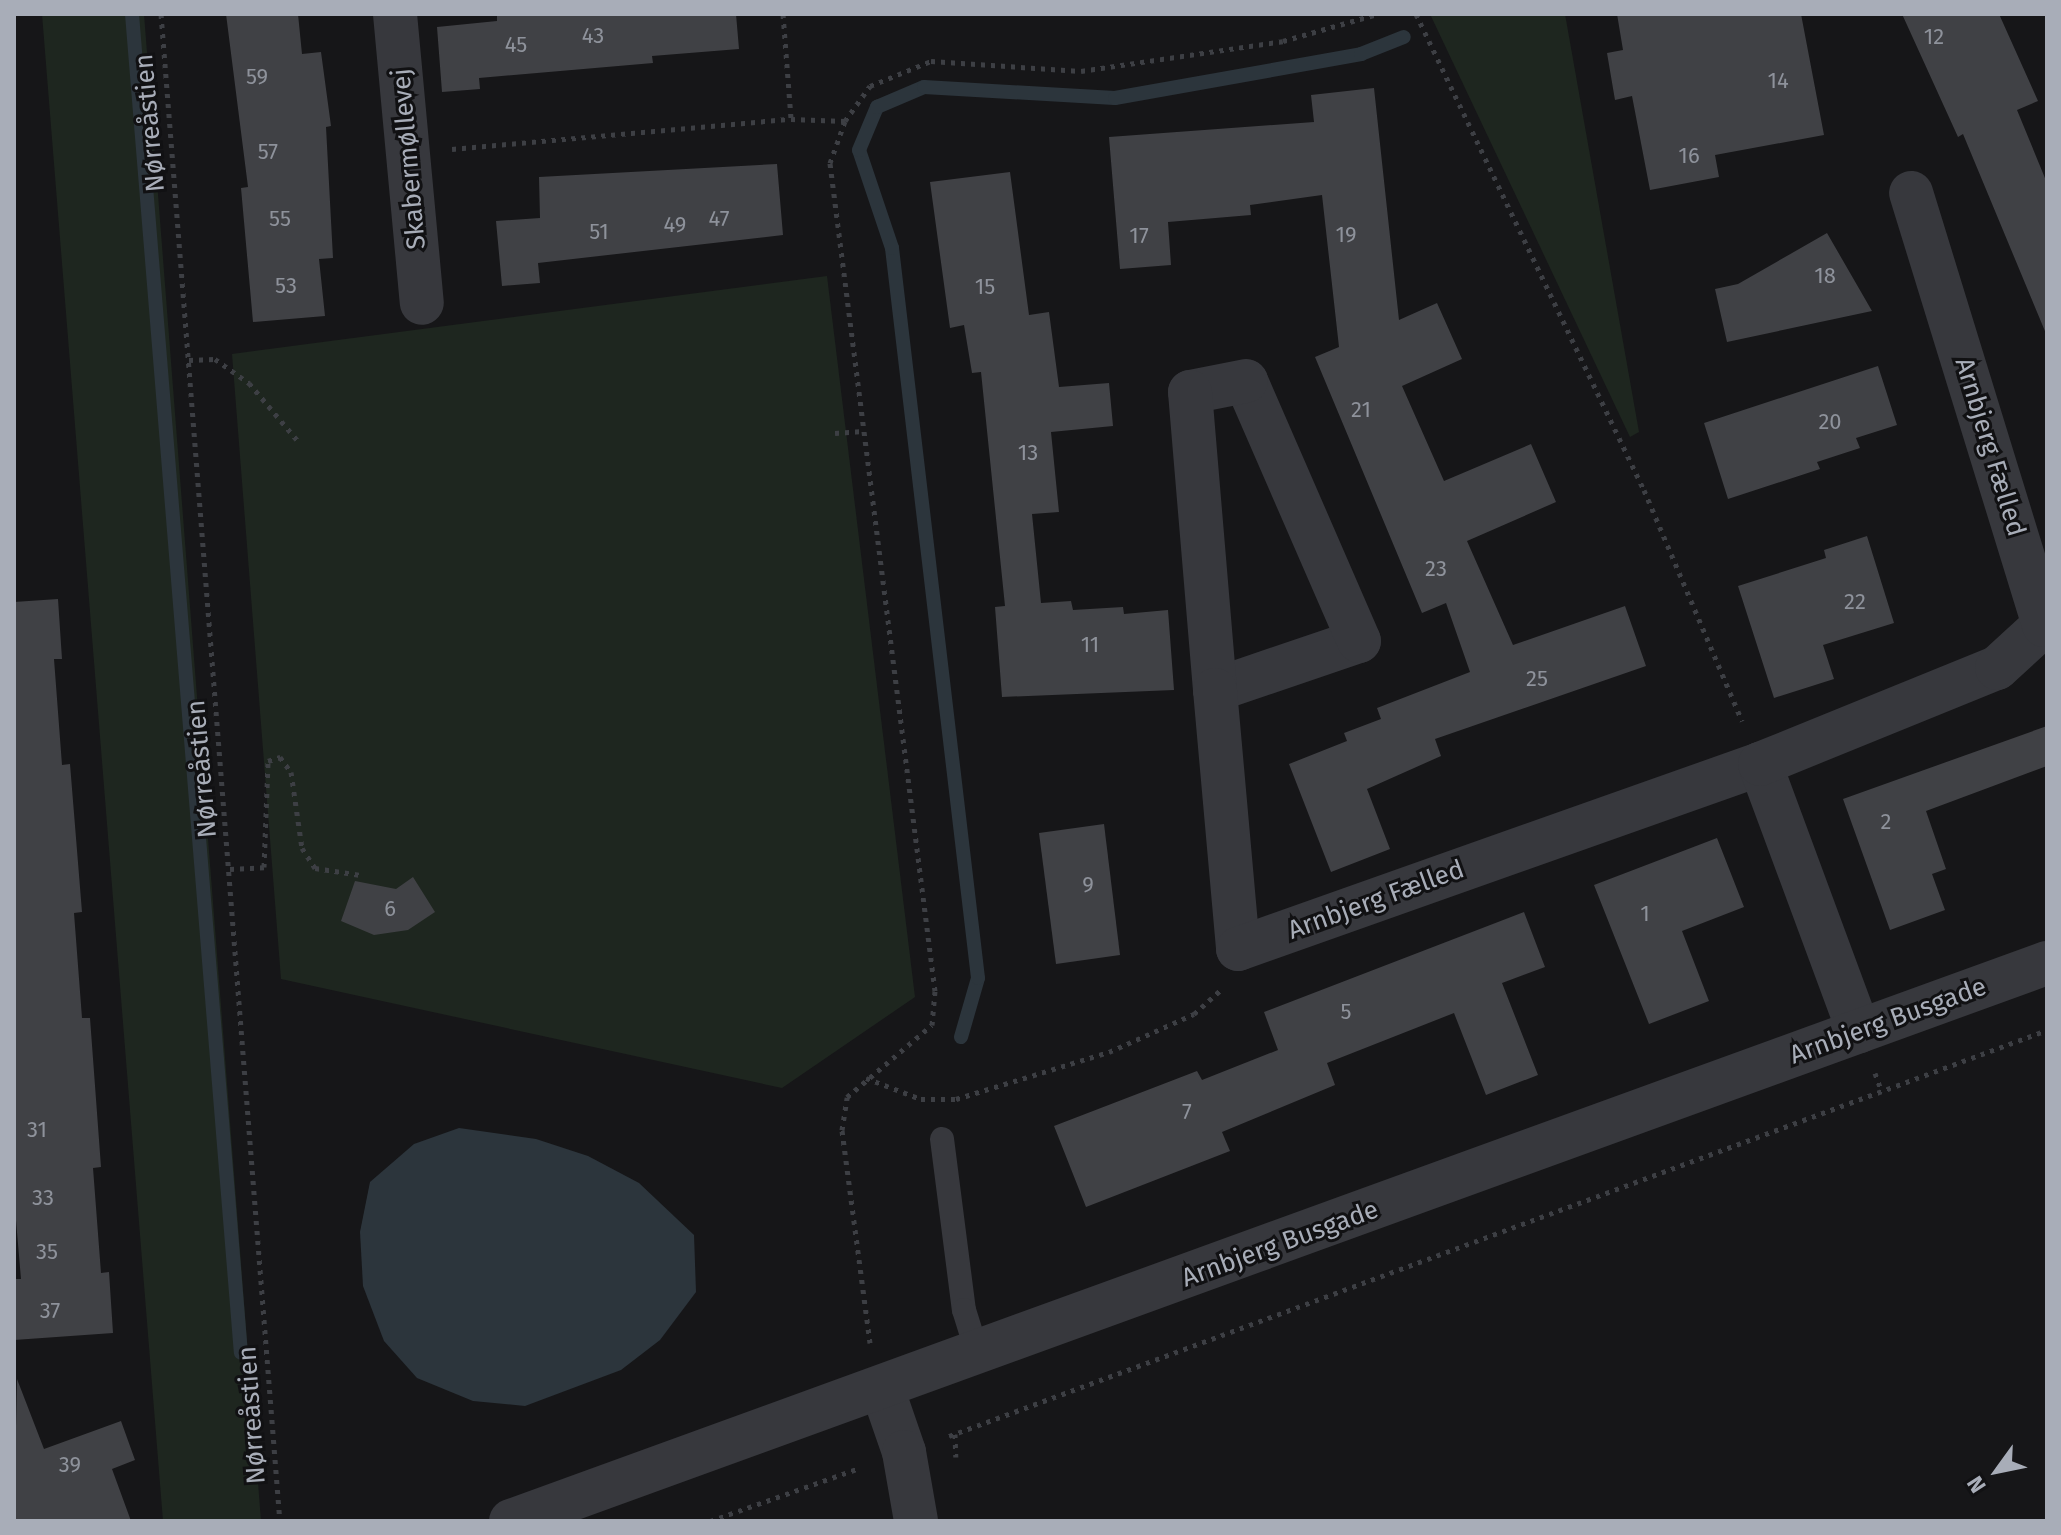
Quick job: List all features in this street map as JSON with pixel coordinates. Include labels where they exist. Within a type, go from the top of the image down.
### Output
[{"type":"street","name":"Skabermøllevej","points":[[395,14],[422,303]]},
{"type":"street","name":"Arnbjerg Fælled","points":[[1238,949],[1760,764],[1997,668],[2044,625],[1911,193]]},
{"type":"street","points":[[1215,690],[1359,641],[1246,381],[1190,392],[1215,690],[1238,949]]},
{"type":"street","points":[[1760,764],[1859,1031]]},
{"type":"street","name":"Arnbjerg Busgade","points":[[511,1521],[883,1391],[2047,963]]},
{"type":"street","points":[[883,1391],[904,1452],[916,1521]]},
{"type":"lane","points":[[942,1139],[964,1310],[978,1355]]},
{"type":"path","name":"Nørreåstien","points":[[161,14],[280,1521]]},
{"type":"path","points":[[783,14],[791,119]]},
{"type":"path","points":[[883,1391],[865,1327],[842,1130],[847,1097],[932,1025],[935,991],[830,163],[845,121],[870,86],[931,61],[1081,71],[1283,41],[1377,14]]},
{"type":"path","points":[[1416,14],[1644,490],[1760,764]]},
{"type":"path","points":[[408,153],[791,119],[845,121]]},
{"type":"path","points":[[189,360],[215,359],[249,383],[298,441]]},
{"type":"path","points":[[835,433],[863,431]]},
{"type":"path","points":[[230,869],[264,867],[268,761],[280,757],[291,772],[302,848],[315,868],[360,875]]},
{"type":"path","points":[[866,1078],[921,1099],[956,1099],[1109,1052],[1194,1014],[1222,989],[1238,949]]},
{"type":"path","points":[[710,1521],[2047,1030]]},
{"type":"shaded area","points":[[42,14],[144,14],[261,1521],[163,1521]]},
{"type":"shaded area","points":[[1430,14],[1565,14],[1639,432],[1630,437]]},
{"type":"shaded area","points":[[827,276],[915,997],[782,1088],[281,979],[232,354]]},
{"type":"shaded area","points":[[459,1128],[536,1139],[588,1156],[639,1183],[694,1235],[696,1292],[660,1340],[621,1370],[525,1406],[473,1401],[417,1378],[384,1341],[363,1286],[360,1232],[370,1182],[414,1144]]},
{"type":"building","points":[[226,14],[298,14],[302,54],[321,52],[331,126],[326,127],[333,258],[319,259],[325,316],[253,322],[241,188],[248,187]]},
{"type":"building","points":[[497,14],[736,14],[739,49],[652,56],[653,63],[479,78],[480,89],[442,92],[437,27],[497,21]]},
{"type":"building","points":[[1617,14],[1801,14],[1824,135],[1715,155],[1719,177],[1650,190],[1632,96],[1615,100],[1607,53],[1623,50]]},
{"type":"building","points":[[1902,14],[1999,14],[2038,101],[2017,110],[2047,183],[2047,336],[1963,134],[1958,137]]},
{"type":"building","points":[[1374,88],[1399,320],[1437,303],[1462,359],[1402,386],[1444,481],[1531,444],[1556,502],[1467,541],[1513,645],[1625,606],[1646,666],[1435,739],[1441,756],[1367,789],[1390,849],[1331,872],[1289,764],[1347,741],[1344,733],[1381,719],[1377,708],[1470,672],[1446,603],[1422,613],[1315,357],[1339,347],[1322,195],[1250,205],[1251,215],[1168,222],[1171,265],[1120,269],[1109,137],[1314,122],[1311,95]]},
{"type":"building","points":[[777,164],[783,235],[538,263],[540,283],[502,286],[496,221],[540,218],[539,177]]},
{"type":"building","points":[[1010,172],[1029,315],[1049,312],[1059,387],[1109,383],[1113,426],[1051,432],[1059,512],[1032,514],[1041,603],[1071,601],[1073,610],[1123,607],[1124,614],[1168,610],[1174,690],[1002,697],[995,607],[1005,606],[981,372],[972,373],[964,325],[950,328],[930,182]]},
{"type":"building","points":[[1827,233],[1872,311],[1727,342],[1715,289],[1738,284]]},
{"type":"building","points":[[1878,366],[1897,425],[1856,438],[1860,448],[1817,462],[1820,469],[1728,499],[1704,423]]},
{"type":"building","points":[[1867,536],[1894,623],[1823,645],[1834,679],[1774,698],[1738,586],[1826,558],[1824,550]]},
{"type":"building","points":[[58,599],[62,659],[54,659],[62,765],[70,764],[82,912],[74,913],[82,1018],[90,1018],[101,1167],[93,1168],[101,1273],[109,1272],[113,1333],[14,1340],[14,1279],[21,1279],[14,1197],[14,602]]},
{"type":"building","points":[[2047,726],[2047,766],[1926,811],[1946,869],[1932,874],[1945,910],[1890,930],[1843,799]]},
{"type":"building","points":[[1104,824],[1120,955],[1056,964],[1039,833]]},
{"type":"building","points":[[1717,838],[1744,907],[1682,931],[1709,1001],[1649,1024],[1594,885]]},
{"type":"building","points":[[413,877],[435,912],[408,930],[374,935],[341,921],[355,881],[396,889]]},
{"type":"building","points":[[1524,912],[1545,967],[1502,983],[1538,1075],[1486,1095],[1454,1013],[1327,1063],[1335,1085],[1222,1132],[1230,1151],[1086,1207],[1054,1126],[1197,1071],[1202,1080],[1278,1050],[1264,1012]]},
{"type":"building","points":[[17,1379],[44,1449],[121,1421],[135,1460],[112,1469],[131,1521],[14,1521]]},
{"type":"waterway","points":[[132,14],[241,1353]]},
{"type":"waterway","points":[[961,1037],[978,978],[892,248],[859,150],[877,107],[924,87],[1115,98],[1361,54],[1404,37]]}]
